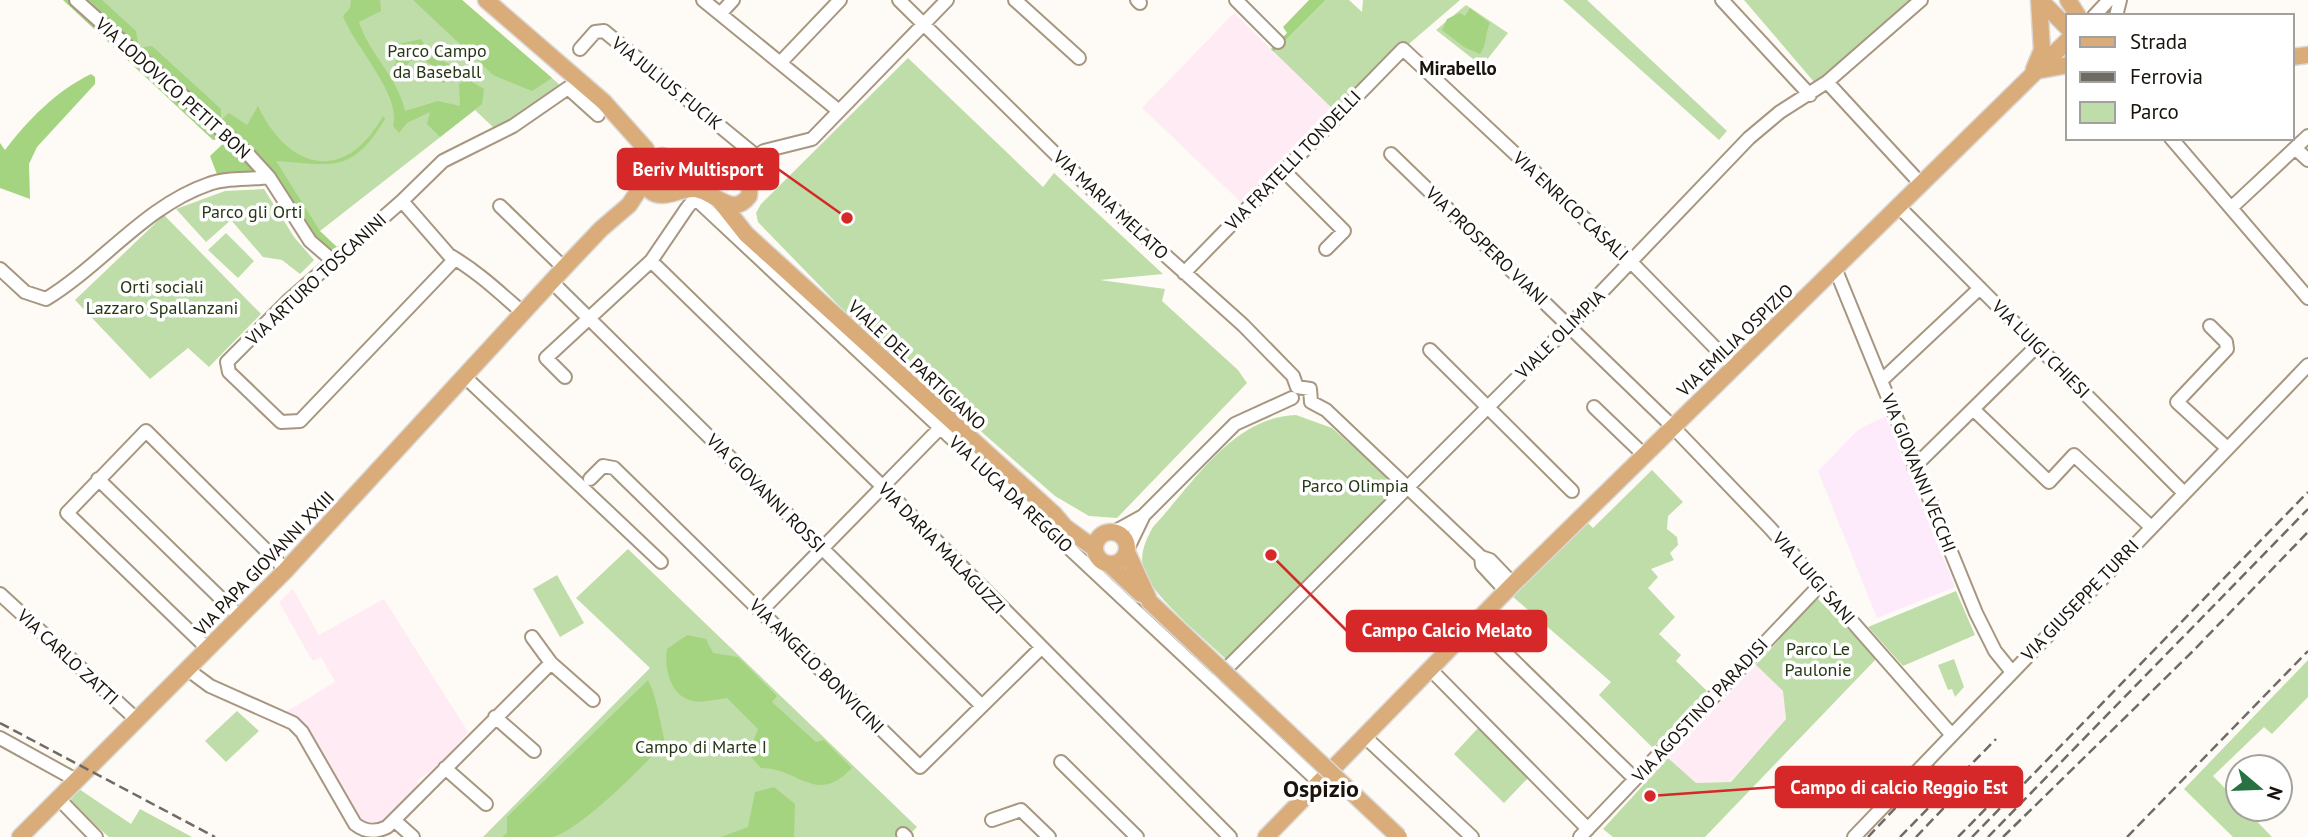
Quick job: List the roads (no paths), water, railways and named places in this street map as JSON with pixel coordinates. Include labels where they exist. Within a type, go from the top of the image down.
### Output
[{"type":"main road","points":[[486,0],[646,149],[646,175],[650,190],[660,195],[696,189],[733,205],[746,200]]},
{"type":"main road","points":[[2039,0],[2066,26]]},
{"type":"main road","points":[[2033,72],[2042,50],[2039,0]]},
{"type":"main road","name":"VIA EMILIA OSPIZIO","points":[[1266,837],[1510,587],[2066,42]]},
{"type":"main road","points":[[2033,72],[2066,65]]},
{"type":"main road","points":[[601,109],[633,122],[668,156],[688,169],[702,173],[736,168],[750,178]]},
{"type":"main road","points":[[646,175],[654,159],[668,156]]},
{"type":"main road","name":"VIA PAPA GIOVANNI XXIII","points":[[19,837],[286,570],[564,268],[601,229],[629,205],[646,175]]},
{"type":"main road","name":"VIALE DEL PARTIGIANO","points":[[750,178],[751,190],[746,200],[746,217],[757,242]]},
{"type":"main road","name":"VIA PAPA GIOVANNI XXIII","points":[[629,205],[660,195]]},
{"type":"main road","name":"VIALE DEL PARTIGIANO","points":[[720,201],[746,234],[914,390],[1054,514],[1065,527],[1094,548],[1097,558],[1110,565],[1399,837]]},
{"type":"main road","name":"VIALE DEL PARTIGIANO","points":[[1054,514],[1122,536],[1150,602]]},
{"type":"main road","points":[[1094,548],[1097,539],[1109,533]]},
{"type":"main road","points":[[1110,565],[1121,562],[1127,550]]},
{"type":"street","name":"VIA LODOVICO PETIT BON","points":[[76,0],[248,154],[269,177],[310,241],[332,260]]},
{"type":"street","points":[[703,0],[839,111]]},
{"type":"street","points":[[720,14],[733,0]]},
{"type":"street","points":[[780,63],[840,0]]},
{"type":"street","name":"VIA MARIA MELATO","points":[[899,0],[1087,186],[1244,325],[1293,376],[1295,392]]},
{"type":"street","points":[[736,168],[755,155],[811,139],[947,0]]},
{"type":"street","points":[[1015,0],[1079,58]]},
{"type":"street","points":[[1236,0],[1278,42]]},
{"type":"street","points":[[1722,0],[1810,95]]},
{"type":"street","name":"VIALE OLIMPIA","points":[[1213,683],[1487,406],[1570,326],[1749,138],[1780,112],[1827,82],[1921,0]]},
{"type":"street","points":[[2096,14],[2109,0]]},
{"type":"street","name":"VIA JULIUS FUCIK","points":[[580,48],[595,32],[604,31],[755,155]]},
{"type":"street","name":"VIA FRATELLI TONDELLI","points":[[1184,273],[1403,49]]},
{"type":"street","name":"VIA ENRICO CASALI","points":[[1403,49],[1631,262],[1734,367]]},
{"type":"street","points":[[1827,82],[1921,184]]},
{"type":"street","points":[[402,201],[443,161],[513,126],[568,88],[601,109]]},
{"type":"street","points":[[2231,208],[2308,136]]},
{"type":"street","points":[[2173,140],[2307,296]]},
{"type":"street","points":[[2295,148],[2308,160]]},
{"type":"street","points":[[750,178],[757,166],[774,149]]},
{"type":"street","name":"VIA PROSPERO VIANI","points":[[1391,154],[1673,426]]},
{"type":"street","points":[[1283,170],[1344,231],[1326,249]]},
{"type":"street","points":[[0,269],[25,292],[46,299],[74,282],[167,202],[212,182],[269,177]]},
{"type":"street","name":"VIA ARTURO TOSCANINI","points":[[455,258],[300,421],[281,422],[229,372],[227,362],[332,260],[402,201],[432,238],[455,258],[474,269],[523,313]]},
{"type":"street","name":"VIA LUCA DA REGGIO","points":[[651,261],[687,208],[695,201],[703,205],[1319,782]]},
{"type":"street","points":[[500,206],[564,268]]},
{"type":"street","name":"VIA LUIGI CHIESI","points":[[1898,206],[2183,492]]},
{"type":"street","points":[[565,377],[546,358],[651,261]]},
{"type":"street","name":"VIA DARIA MALAGUZZI","points":[[651,261],[882,486],[1230,837]]},
{"type":"street","name":"VIA GIOVANNI VECCHI","points":[[1835,268],[1882,380],[1914,467],[1976,613],[1995,651],[2012,672]]},
{"type":"street","name":"VIA GIOVANNI ROSSI","points":[[552,282],[981,705]]},
{"type":"street","points":[[1882,380],[1980,288]]},
{"type":"street","points":[[2210,326],[2226,342],[2227,349],[2177,402],[2227,447]]},
{"type":"street","points":[[1914,467],[2038,345]]},
{"type":"street","points":[[1430,350],[1572,491]]},
{"type":"street","name":"VIA GIUSEPPE TURRI","points":[[1854,837],[2308,365]]},
{"type":"street","points":[[465,377],[661,562]]},
{"type":"street","points":[[1109,533],[1143,516],[1235,424],[1295,392],[1302,407],[1311,402],[1326,410],[1481,558],[1482,565],[1510,587]]},
{"type":"street","points":[[1594,407],[1644,456]]},
{"type":"street","points":[[1973,409],[2049,482],[2074,455],[2151,527]]},
{"type":"street","name":"VIA LUIGI SANI","points":[[1673,426],[1820,585],[1951,734]]},
{"type":"street","points":[[761,611],[940,428]]},
{"type":"street","points":[[208,649],[67,513],[98,479],[146,431],[286,570]]},
{"type":"street","name":"VIA ANGELO BONVICINI","points":[[590,479],[603,466],[614,468],[920,767],[1041,648]]},
{"type":"street","points":[[98,479],[240,617]]},
{"type":"street","points":[[1127,550],[1143,516]]},
{"type":"street","name":"VIA AGOSTINO PARADISI","points":[[1584,833],[1820,585]]},
{"type":"street","name":"VIA CARLO ZATTI","points":[[0,594],[136,719]]},
{"type":"street","points":[[1475,623],[1635,779]]},
{"type":"street","points":[[532,637],[551,663],[593,699]]},
{"type":"street","points":[[187,669],[210,686],[293,723],[303,732],[360,828],[377,831],[394,820],[551,663]]},
{"type":"street","points":[[1430,669],[1584,833]]},
{"type":"street","points":[[495,717],[534,751]]},
{"type":"street","points":[[1364,736],[1472,837]]},
{"type":"street","points":[[0,738],[80,775]]},
{"type":"street","points":[[1061,762],[1137,837]]},
{"type":"street","points":[[445,768],[486,804]]},
{"type":"street","points":[[58,798],[96,837]]},
{"type":"street","points":[[992,820],[1021,810],[1049,837]]},
{"type":"street","points":[[394,820],[413,837]]},
{"type":"railway","points":[[1972,837],[2308,492]]},
{"type":"railway","points":[[1988,837],[2308,509]]},
{"type":"railway","points":[[2003,837],[2192,652],[2308,532]]},
{"type":"railway","points":[[2127,837],[2308,651]]},
{"type":"railway","points":[[0,723],[215,837]]},
{"type":"railway","points":[[1900,837],[1996,739]]},
{"type":"railway","points":[[1868,837],[1935,766]]},
{"type":"railway","points":[[1916,837],[1981,769]]},
{"type":"railway","points":[[1958,837],[2013,781]]},
{"type":"place","name":"Beriv Multisport","points":[[847,218]]},
{"type":"place","name":"Campo Calcio Melato","points":[[1271,555]]},
{"type":"place","name":"Campo di calcio Reggio Est","points":[[1650,796]]},
{"type":"district","name":"Mirabello","points":[[1458,68]]},
{"type":"district","name":"Ospizio","points":[[1321,788]]},
{"type":"park label","name":"Parco Campo da Baseball","points":[[437,60]]},
{"type":"park label","name":"Parco gli Orti","points":[[252,211]]},
{"type":"park label","name":"Orti sociali Lazzaro Spallanzani","points":[[162,296]]},
{"type":"park label","name":"Parco Olimpia","points":[[1355,485]]},
{"type":"park label","name":"Parco Le Paulonie","points":[[1818,658]]},
{"type":"park label","name":"Campo di Marte I","points":[[701,746]]}]
